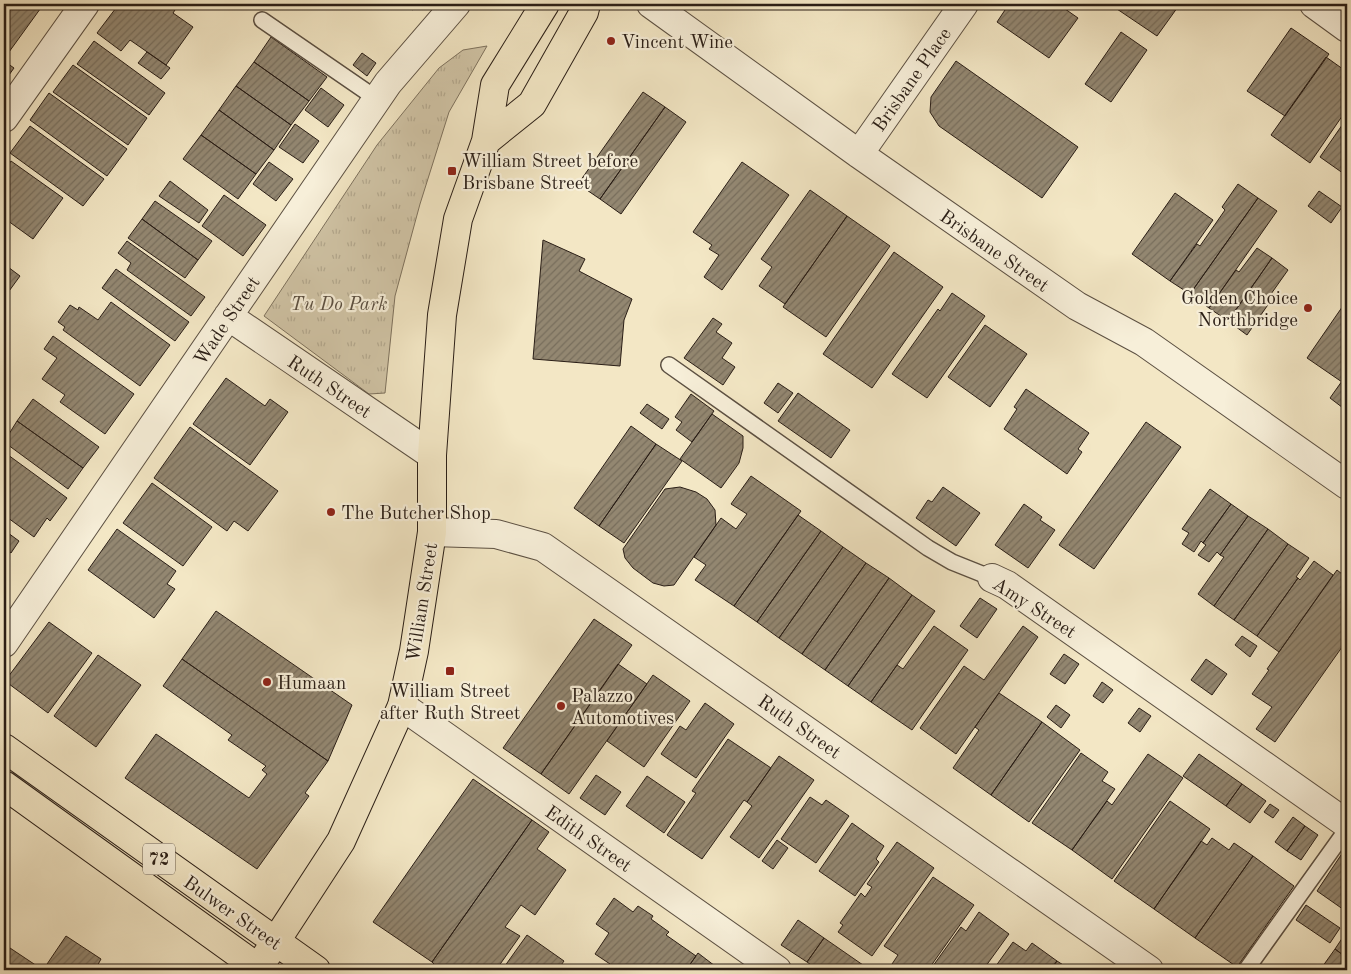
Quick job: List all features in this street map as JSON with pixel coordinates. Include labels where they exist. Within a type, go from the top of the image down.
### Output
[{"type":"main road","name":"William Street","points":[[259,970],[341,840],[402,706],[414,651],[432,532],[432,455],[442,316],[457,229],[486,141],[496,85],[545,4]]},
{"type":"main road","points":[[486,141],[532,104],[584,12],[586,4]]},
{"type":"main road","name":"Bulwer Street","points":[[4,748],[316,970]]},
{"type":"main road","name":"Bulwer Street","points":[[4,785],[259,970]]},
{"type":"street","points":[[4,118],[85,4]]},
{"type":"street","name":"Wade Street","points":[[4,643],[377,99],[456,4]]},
{"type":"street","name":"Brisbane Street","points":[[650,4],[859,154],[1077,306],[1144,342],[1347,485]]},
{"type":"street","name":"Brisbane Place","points":[[859,154],[964,4]]},
{"type":"street","points":[[1314,4],[1347,28]]},
{"type":"street","name":"Ruth Street","points":[[228,316],[432,455]]},
{"type":"street","name":"Ruth Street","points":[[432,532],[496,534],[543,547],[1149,970]]},
{"type":"street","name":"Amy Street","points":[[992,578],[1007,585],[1347,824]]},
{"type":"street","name":"Edith Street","points":[[402,706],[777,970]]},
{"type":"lane","points":[[262,20],[377,99]]},
{"type":"lane","name":"Amy Street","points":[[669,365],[928,548],[952,562],[992,578]]},
{"type":"lane","points":[[1246,970],[1347,829]]},
{"type":"green space","name":"Tu Do Park","points":[[487,46],[449,112],[420,204],[395,296],[385,393],[369,394],[264,316],[377,145],[439,68],[463,50]]},
{"type":"building","points":[[4,4],[43,5],[9,52],[4,48]]},
{"type":"building","points":[[119,4],[173,4],[177,7],[173,13],[193,27],[166,65],[130,40],[121,51],[97,33]]},
{"type":"building","points":[[404,4],[418,4],[413,10]]},
{"type":"building","points":[[763,4],[775,4],[771,9]]},
{"type":"building","points":[[1009,4],[1058,4],[1078,18],[1049,58],[997,22]]},
{"type":"building","points":[[1116,4],[1180,4],[1157,36],[1114,7]]},
{"type":"building","points":[[1291,28],[1329,54],[1285,116],[1247,91]]},
{"type":"building","points":[[1121,32],[1147,50],[1111,102],[1085,84]]},
{"type":"building","points":[[271,37],[327,77],[309,101],[254,62]]},
{"type":"building","points":[[94,41],[165,93],[149,115],[77,64]]},
{"type":"building","points":[[147,52],[170,68],[161,79],[138,63]]},
{"type":"building","points":[[362,53],[376,63],[367,76],[353,65]]},
{"type":"building","points":[[1326,57],[1347,72],[1347,109],[1310,163],[1271,135]]},
{"type":"building","points":[[4,61],[14,68],[4,82]]},
{"type":"building","points":[[956,61],[1078,147],[1042,198],[939,126],[930,112],[931,97]]},
{"type":"building","points":[[254,62],[309,101],[291,125],[236,86]]},
{"type":"building","points":[[73,65],[147,118],[128,145],[53,92]]},
{"type":"building","points":[[236,86],[291,125],[274,150],[219,110]]},
{"type":"building","points":[[321,88],[344,105],[328,127],[305,110]]},
{"type":"building","points":[[643,92],[665,107],[600,199],[578,184]]},
{"type":"building","points":[[49,93],[127,149],[107,176],[30,120]]},
{"type":"building","points":[[665,107],[686,122],[621,214],[600,199]]},
{"type":"building","points":[[219,110],[274,150],[256,174],[201,135]]},
{"type":"building","points":[[1347,118],[1347,176],[1320,157]]},
{"type":"building","points":[[295,124],[319,141],[303,163],[279,147]]},
{"type":"building","points":[[30,126],[104,179],[83,206],[10,153]]},
{"type":"building","points":[[201,135],[256,174],[238,199],[183,159]]},
{"type":"building","points":[[11,161],[63,198],[33,239],[4,218],[4,171]]},
{"type":"building","points":[[269,162],[293,179],[276,201],[253,184]]},
{"type":"building","points":[[742,162],[789,195],[722,290],[704,277],[719,255],[709,249],[712,245],[693,232]]},
{"type":"building","points":[[170,181],[208,210],[199,223],[159,196]]},
{"type":"building","points":[[1238,184],[1258,198],[1190,294],[1170,281],[1197,244],[1200,246],[1225,210],[1222,207]]},
{"type":"building","points":[[810,190],[847,216],[785,304],[759,286],[772,267],[761,259]]},
{"type":"building","points":[[1319,191],[1342,207],[1331,223],[1308,206]]},
{"type":"building","points":[[1175,193],[1213,220],[1170,281],[1132,254]]},
{"type":"building","points":[[224,195],[266,225],[243,256],[202,226]]},
{"type":"building","points":[[1258,198],[1277,211],[1209,308],[1190,294]]},
{"type":"building","points":[[155,201],[212,241],[198,260],[142,219]]},
{"type":"building","points":[[847,216],[890,246],[826,337],[783,307]]},
{"type":"building","points":[[142,219],[198,260],[185,278],[128,238]]},
{"type":"building","points":[[543,240],[585,259],[579,271],[632,299],[624,320],[620,366],[533,359]]},
{"type":"building","points":[[127,241],[205,297],[191,316],[127,270],[131,263],[118,253]]},
{"type":"building","points":[[1257,248],[1272,258],[1228,321],[1209,308],[1236,270],[1239,272]]},
{"type":"building","points":[[894,252],[943,287],[872,388],[823,354]]},
{"type":"building","points":[[1272,258],[1288,270],[1271,294],[1274,296],[1247,335],[1228,321]]},
{"type":"building","points":[[4,264],[20,276],[4,298]]},
{"type":"building","points":[[116,269],[189,322],[175,341],[102,288]]},
{"type":"building","points":[[952,293],[985,316],[927,398],[892,374],[938,309],[940,311]]},
{"type":"building","points":[[1347,300],[1347,374],[1342,382],[1307,358]]},
{"type":"building","points":[[111,302],[170,345],[140,386],[63,330],[65,327],[58,322],[70,305],[78,310],[79,307],[98,320]]},
{"type":"building","points":[[713,318],[722,324],[716,332],[732,343],[722,358],[735,367],[723,385],[684,358]]},
{"type":"building","points":[[985,325],[1027,354],[990,407],[948,377]]},
{"type":"building","points":[[53,336],[134,394],[105,434],[60,402],[65,395],[42,379],[57,358],[44,349]]},
{"type":"building","points":[[1347,374],[1347,411],[1330,398]]},
{"type":"building","points":[[226,378],[265,406],[270,399],[288,412],[250,465],[193,424]]},
{"type":"building","points":[[778,383],[793,393],[778,413],[764,403]]},
{"type":"building","points":[[1026,389],[1089,433],[1078,449],[1082,452],[1067,474],[1004,429],[1017,409],[1014,407]]},
{"type":"building","points":[[798,393],[850,430],[831,458],[778,421]]},
{"type":"building","points":[[691,394],[714,411],[692,442],[676,430],[682,422],[675,417]]},
{"type":"building","points":[[33,399],[99,447],[83,468],[17,421]]},
{"type":"building","points":[[647,404],[669,419],[662,429],[640,413]]},
{"type":"building","points":[[712,414],[743,436],[743,448],[739,463],[721,488],[680,459]]},
{"type":"building","points":[[17,421],[83,468],[68,489],[4,442]]},
{"type":"building","points":[[1146,422],[1181,447],[1094,569],[1059,545]]},
{"type":"building","points":[[631,426],[656,444],[599,526],[574,508]]},
{"type":"building","points":[[190,427],[278,491],[248,531],[234,521],[227,531],[154,478]]},
{"type":"building","points":[[656,444],[682,461],[624,543],[599,526]]},
{"type":"building","points":[[4,452],[67,498],[50,521],[47,518],[34,537],[4,515]]},
{"type":"building","points":[[751,476],[801,511],[734,606],[695,580],[706,565],[694,557],[721,518],[736,529],[747,514],[731,504]]},
{"type":"building","points":[[152,483],[212,527],[183,566],[123,523]]},
{"type":"building","points":[[680,487],[696,492],[707,499],[715,510],[716,525],[674,585],[664,586],[653,583],[633,568],[625,558],[623,549],[665,489]]},
{"type":"building","points":[[943,487],[980,513],[956,546],[916,518],[928,500],[932,502]]},
{"type":"building","points":[[1210,489],[1231,504],[1203,543],[1201,541],[1194,552],[1182,544],[1189,533],[1182,529]]},
{"type":"building","points":[[1024,504],[1042,517],[1040,520],[1055,530],[1028,568],[995,545]]},
{"type":"building","points":[[1231,504],[1248,516],[1220,555],[1217,552],[1209,562],[1198,555],[1206,545],[1203,543]]},
{"type":"building","points":[[798,515],[821,531],[757,622],[734,606]]},
{"type":"building","points":[[1248,516],[1268,529],[1214,606],[1198,594],[1224,557],[1220,555]]},
{"type":"building","points":[[117,529],[176,571],[167,584],[175,589],[154,618],[88,570]]},
{"type":"building","points":[[1268,529],[1288,544],[1234,620],[1214,606]]},
{"type":"building","points":[[4,530],[19,541],[11,553],[4,548]]},
{"type":"building","points":[[821,531],[843,547],[779,638],[757,622]]},
{"type":"building","points":[[1288,544],[1309,558],[1296,577],[1298,578],[1257,636],[1234,620]]},
{"type":"building","points":[[843,547],[866,563],[802,654],[779,638]]},
{"type":"building","points":[[1314,561],[1333,575],[1279,652],[1257,636],[1298,578],[1300,580]]},
{"type":"building","points":[[866,563],[889,578],[825,670],[802,654]]},
{"type":"building","points":[[1337,570],[1347,578],[1347,640],[1275,742],[1256,729],[1272,707],[1252,694],[1269,670],[1267,669]]},
{"type":"building","points":[[889,578],[912,595],[848,686],[825,670]]},
{"type":"building","points":[[912,595],[935,611],[871,702],[848,686]]},
{"type":"building","points":[[980,598],[997,609],[977,638],[960,626]]},
{"type":"building","name":"Humaan","points":[[216,611],[352,705],[328,761],[182,659]]},
{"type":"building","name":"Palazzo Automotives","points":[[594,619],[632,645],[541,774],[503,748]]},
{"type":"building","points":[[49,622],[92,653],[48,713],[5,681]]},
{"type":"building","points":[[934,626],[968,650],[912,730],[871,702],[897,665],[903,669]]},
{"type":"building","points":[[1023,626],[1038,637],[956,754],[920,728],[964,666],[984,680]]},
{"type":"building","points":[[1242,636],[1257,646],[1250,657],[1235,645]]},
{"type":"building","points":[[1064,654],[1079,664],[1065,684],[1050,674]]},
{"type":"building","points":[[98,655],[141,685],[96,747],[54,716]]},
{"type":"building","points":[[182,659],[328,761],[305,793],[309,796],[257,869],[125,778],[156,734],[249,798],[267,774],[262,770],[266,766],[228,740],[232,735],[163,686]]},
{"type":"building","points":[[1206,659],[1227,674],[1212,695],[1191,680]]},
{"type":"building","points":[[618,664],[647,684],[569,794],[541,774]]},
{"type":"building","points":[[653,675],[690,701],[644,767],[607,741]]},
{"type":"building","points":[[1102,682],[1113,690],[1103,703],[1093,696]]},
{"type":"building","points":[[999,693],[1042,722],[991,795],[953,768],[979,730],[975,727]]},
{"type":"building","points":[[705,703],[734,724],[696,778],[661,754],[680,726],[686,730]]},
{"type":"building","points":[[1056,705],[1070,715],[1061,728],[1047,717]]},
{"type":"building","points":[[1139,708],[1151,716],[1140,732],[1128,723]]},
{"type":"building","points":[[1042,722],[1080,750],[1029,822],[991,795]]},
{"type":"building","points":[[728,739],[771,768],[747,802],[744,800],[702,859],[667,835],[696,793],[692,791]]},
{"type":"building","points":[[1081,753],[1108,772],[1102,781],[1115,789],[1072,850],[1032,823]]},
{"type":"building","points":[[1148,754],[1183,778],[1112,879],[1072,850],[1107,801],[1112,805]]},
{"type":"building","points":[[1199,754],[1242,784],[1226,806],[1183,776]]},
{"type":"building","points":[[779,756],[814,780],[759,858],[730,837],[752,806],[747,802]]},
{"type":"building","points":[[596,775],[621,792],[605,815],[580,798]]},
{"type":"building","points":[[647,776],[685,802],[664,833],[626,806]]},
{"type":"building","points":[[473,779],[532,820],[432,962],[373,922]]},
{"type":"building","points":[[1242,784],[1266,801],[1250,823],[1226,806]]},
{"type":"building","points":[[810,797],[822,805],[826,800],[849,816],[816,863],[781,839]]},
{"type":"building","points":[[1170,801],[1210,829],[1154,909],[1114,881]]},
{"type":"building","points":[[1270,804],[1279,810],[1273,818],[1264,812]]},
{"type":"building","points":[[1293,817],[1305,826],[1287,851],[1275,842]]},
{"type":"building","points":[[532,820],[549,832],[537,849],[566,870],[535,915],[521,905],[505,927],[520,936],[496,970],[479,970],[475,968],[474,970],[440,970],[432,962]]},
{"type":"building","points":[[852,823],[884,846],[876,859],[879,862],[855,896],[819,871]]},
{"type":"building","points":[[1305,826],[1318,835],[1301,860],[1287,851]]},
{"type":"building","points":[[1212,838],[1229,850],[1234,843],[1253,856],[1195,938],[1154,909],[1201,841],[1207,845]]},
{"type":"building","points":[[777,840],[788,848],[773,869],[762,861]]},
{"type":"building","points":[[897,842],[934,868],[872,956],[838,932],[843,925],[840,923],[861,893],[865,897],[872,887],[867,884]]},
{"type":"building","points":[[1343,852],[1347,855],[1347,912],[1317,891]]},
{"type":"building","points":[[1253,856],[1294,886],[1237,967],[1195,938]]},
{"type":"building","points":[[933,877],[974,905],[928,970],[888,970],[898,955],[884,946]]},
{"type":"building","points":[[614,898],[633,912],[638,906],[653,916],[651,919],[669,932],[666,935],[696,956],[686,970],[644,970],[641,968],[639,970],[606,970],[610,964],[595,954],[609,933],[596,924]]},
{"type":"building","points":[[1306,905],[1340,928],[1330,943],[1296,920]]},
{"type":"building","points":[[979,912],[1009,934],[983,970],[930,970],[961,927],[966,931]]},
{"type":"building","points":[[798,920],[824,938],[807,962],[781,945]]},
{"type":"building","points":[[1347,931],[1347,958],[1335,949]]},
{"type":"building","points":[[527,935],[564,961],[559,968],[563,970],[502,970]]},
{"type":"building","points":[[66,936],[101,959],[95,970],[43,970]]},
{"type":"building","points":[[824,938],[863,965],[860,970],[818,970],[807,962]]},
{"type":"building","points":[[1013,942],[1026,951],[1032,943],[1057,961],[1050,970],[993,970]]},
{"type":"building","points":[[4,944],[43,970],[4,970]]},
{"type":"building","points":[[1335,949],[1347,958],[1347,970],[1320,970]]},
{"type":"building","points":[[698,953],[715,966],[714,968],[717,970],[686,970]]},
{"type":"building","points":[[1057,961],[1071,970],[1050,970]]},
{"type":"place","name":"Vincent Wine","points":[[611,41]]},
{"type":"place","name":"William Street before Brisbane Street","points":[[452,171]]},
{"type":"place","name":"Golden Choice Northbridge","points":[[1308,308]]},
{"type":"place","name":"The Butcher Shop","points":[[331,512]]},
{"type":"place","name":"William Street after Ruth Street","points":[[450,671]]},
{"type":"place","name":"Humaan","points":[[267,682]]},
{"type":"place","name":"Palazzo Automotives","points":[[561,706]]}]
